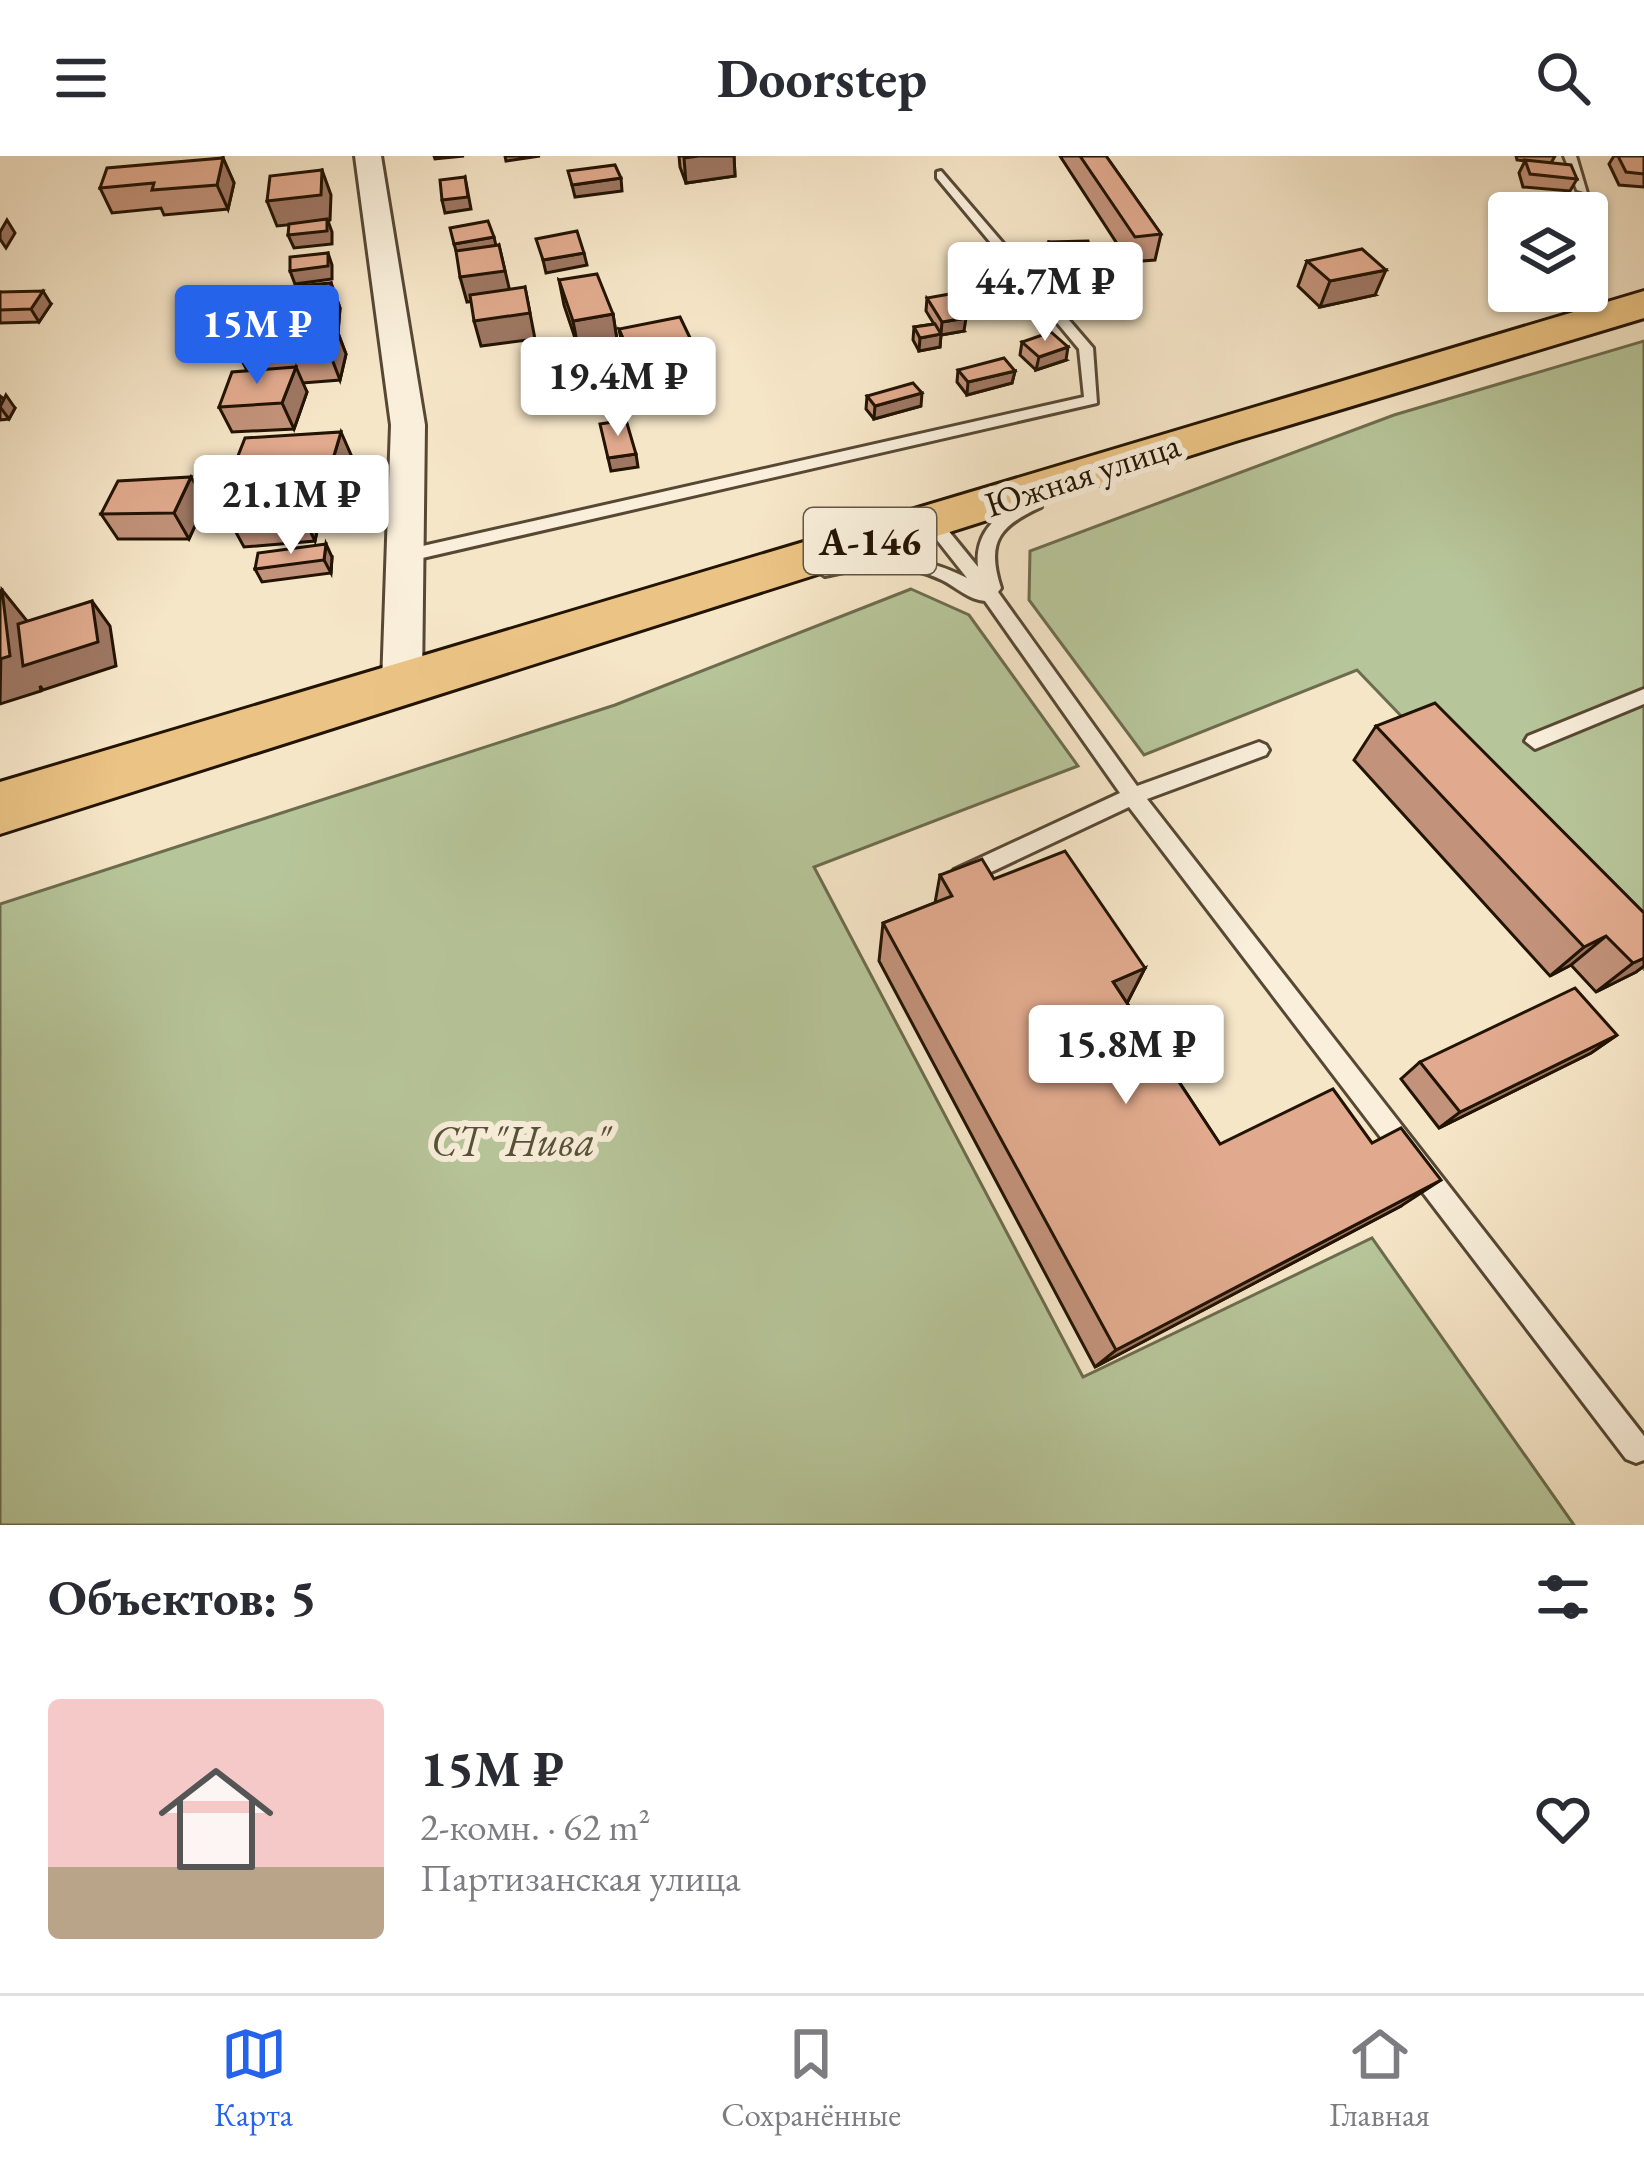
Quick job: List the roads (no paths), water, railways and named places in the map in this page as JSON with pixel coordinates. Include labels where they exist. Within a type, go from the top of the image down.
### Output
[{"type":"highway","name":"Южная улица","points":[[521,648],[1219,430],[1644,304]]},
{"type":"highway","name":"А-146","points":[[0,808],[521,648]]},
{"type":"street","points":[[368,156],[408,425],[402,684]]},
{"type":"lane","points":[[1570,156],[1582,190]]},
{"type":"lane","points":[[405,556],[1091,400],[1086,348],[941,175]]},
{"type":"lane","points":[[1002,610],[982,563],[986,543],[1009,513],[1219,430]]},
{"type":"lane","points":[[932,522],[1002,610],[1172,851],[1636,1450]]},
{"type":"lane","points":[[521,648],[854,562],[901,560],[947,571],[1002,610]]},
{"type":"lane","points":[[1535,741],[1644,696]]},
{"type":"lane","points":[[945,884],[1135,795],[1258,750]]},
{"type":"park label","name":"СТ \"Нива\"","points":[[520,1140]]}]
